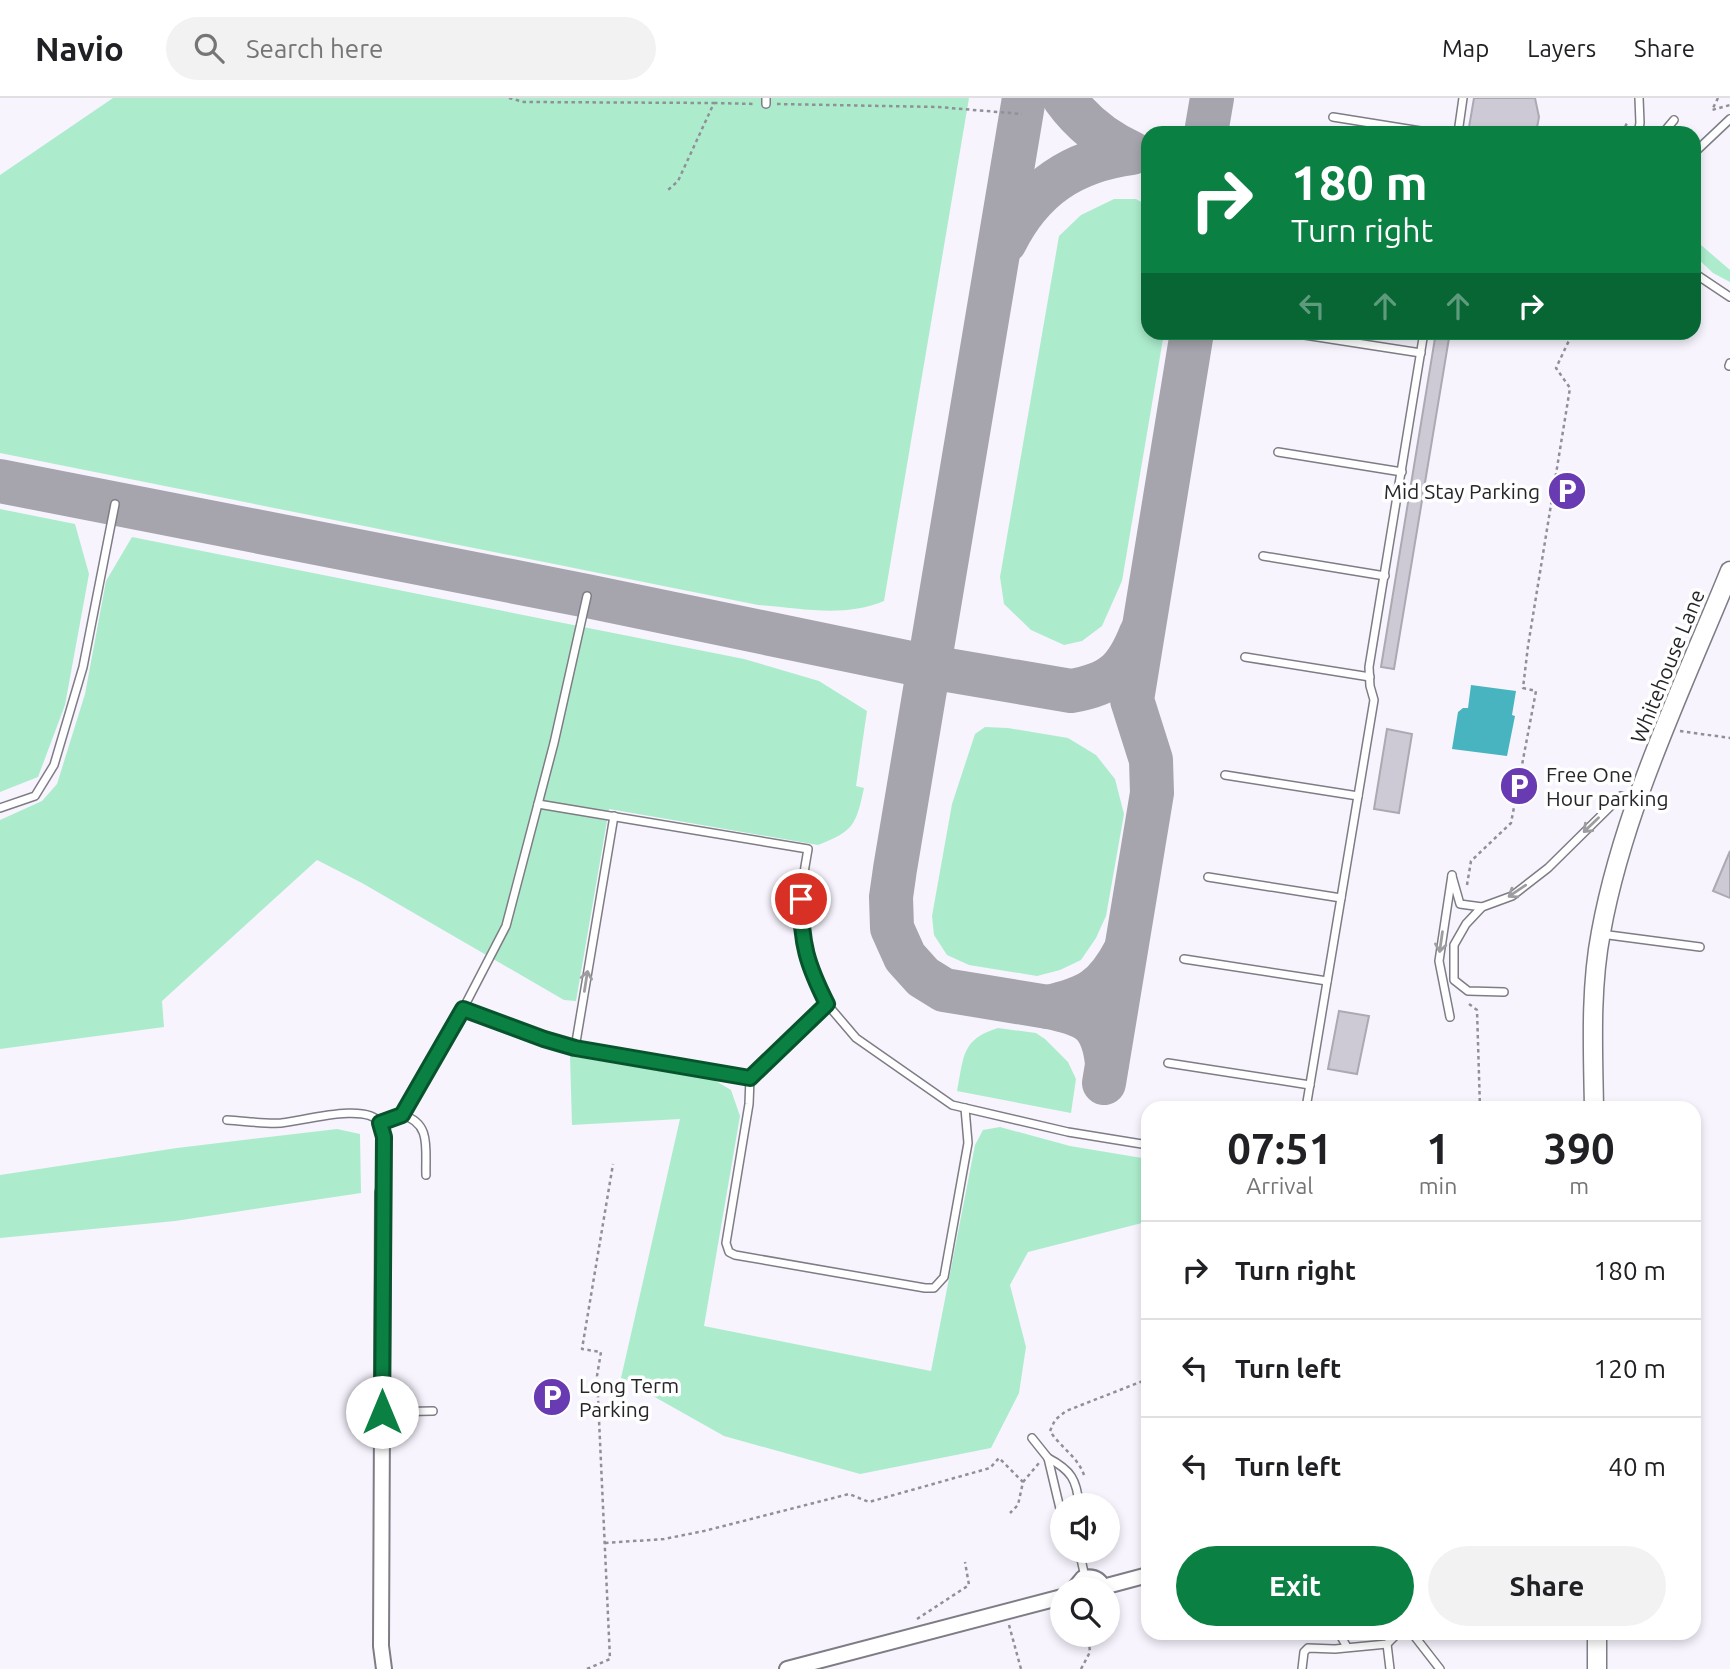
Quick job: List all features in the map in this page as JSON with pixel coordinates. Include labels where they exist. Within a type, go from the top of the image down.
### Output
[{"type":"street","name":"Whitehouse Lane","points":[[1594,1101],[1594,995],[1601,933],[1615,870],[1638,800],[1730,571]]},
{"type":"street","points":[[383,1192],[381,1646],[384,1669]]},
{"type":"street","points":[[1120,1583],[1141,1577]]},
{"type":"street","points":[[787,1669],[1050,1600]]},
{"type":"street","points":[[1597,1640],[1597,1669]]},
{"type":"lane","points":[[1459,126],[1463,98]]},
{"type":"lane","points":[[1639,98],[1639,126]]},
{"type":"lane","points":[[1333,117],[1389,126]]},
{"type":"lane","points":[[1701,146],[1730,118]]},
{"type":"lane","points":[[1669,126],[1674,120]]},
{"type":"lane","points":[[1701,278],[1730,297]]},
{"type":"lane","points":[[1336,340],[1420,353]]},
{"type":"lane","points":[[1307,1101],[1374,700],[1370,677],[1422,340]]},
{"type":"lane","points":[[1278,452],[1402,472]]},
{"type":"lane","points":[[0,808],[35,796],[54,765],[83,667],[115,504]]},
{"type":"lane","points":[[1263,556],[1385,576]]},
{"type":"lane","points":[[402,1115],[463,1009],[506,926],[587,596]]},
{"type":"lane","points":[[1245,657],[1370,677]]},
{"type":"lane","points":[[1225,775],[1358,796]]},
{"type":"lane","points":[[1450,1017],[1438,961],[1452,875],[1460,904],[1482,907],[1512,896],[1548,868],[1621,796],[1638,800]]},
{"type":"lane","points":[[538,804],[808,849],[801,899],[802,942],[827,1004],[856,1038],[952,1105],[1069,1132],[1141,1144]]},
{"type":"lane","points":[[575,1048],[614,816]]},
{"type":"lane","points":[[1208,877],[1341,898]]},
{"type":"lane","points":[[1482,907],[1466,925],[1454,945],[1454,980],[1468,991],[1504,992]]},
{"type":"lane","points":[[1601,933],[1700,947]]},
{"type":"lane","points":[[1184,959],[1327,981]]},
{"type":"lane","points":[[827,1004],[750,1078],[749,1104],[726,1243],[729,1252],[934,1288],[944,1277],[968,1143],[965,1108]]},
{"type":"lane","points":[[463,1009],[575,1048],[750,1078]]},
{"type":"lane","points":[[1168,1063],[1310,1085]]},
{"type":"lane","points":[[228,1121],[280,1123],[357,1112],[372,1115],[380,1123],[384,1137],[383,1192]]},
{"type":"lane","points":[[380,1123],[402,1115],[414,1118],[424,1129],[426,1174]]},
{"type":"lane","points":[[382,1412],[433,1411]]},
{"type":"lane","points":[[1032,1438],[1048,1458],[1065,1467],[1078,1493]]},
{"type":"lane","points":[[1048,1458],[1056,1493]]},
{"type":"lane","points":[[1082,1563],[1086,1577]]},
{"type":"lane","points":[[1343,1640],[1347,1647]]},
{"type":"lane","points":[[1301,1669],[1304,1653],[1308,1648],[1347,1647],[1387,1643],[1390,1640]]},
{"type":"lane","points":[[1417,1640],[1440,1669]]},
{"type":"lane","points":[[1387,1643],[1390,1669]]},
{"type":"path","points":[[509,98],[524,102],[766,101],[938,107],[1022,114]]},
{"type":"path","points":[[543,98],[549,102]]},
{"type":"path","points":[[1718,98],[1712,110],[1730,105]]},
{"type":"path","points":[[668,190],[678,181],[714,103]]},
{"type":"path","points":[[1464,905],[1471,861],[1511,823],[1528,740],[1536,691],[1523,688],[1570,388],[1556,368],[1569,340]]},
{"type":"path","points":[[1666,729],[1730,738]]},
{"type":"path","points":[[1468,1003],[1477,1010],[1480,1101]]},
{"type":"path","points":[[587,1669],[610,1659],[597,1376],[601,1352],[582,1349],[613,1164]]},
{"type":"path","points":[[1086,1480],[1083,1470],[1050,1431],[1055,1420],[1080,1405],[1141,1382]]},
{"type":"path","points":[[605,1543],[664,1539],[690,1534],[849,1494],[869,1502],[990,1468],[999,1458],[1023,1482],[1018,1505],[1010,1513]]},
{"type":"path","points":[[910,1637],[906,1626],[970,1585],[965,1562]]},
{"type":"path","points":[[1006,1612],[1021,1669]]},
{"type":"path","points":[[1081,1669],[1090,1652],[1089,1647]]},
{"type":"green space","points":[[113,98],[969,98],[884,601],[838,611],[758,605],[0,453],[0,175]]},
{"type":"green space","points":[[1114,199],[1136,199],[1141,202],[1141,340],[1163,340],[1122,581],[1102,626],[1082,641],[1064,645],[1031,630],[1004,604],[1000,577],[1059,236],[1081,215]]},
{"type":"green space","points":[[1701,245],[1730,270],[1730,282],[1713,273],[1701,262]]},
{"type":"green space","points":[[0,509],[75,524],[89,574],[65,705],[38,777],[0,792]]},
{"type":"green space","points":[[132,537],[744,659],[819,681],[867,711],[856,786],[864,788],[855,819],[846,831],[818,845],[609,809],[576,1001],[564,1000],[362,883],[317,860],[162,1001],[164,1027],[0,1049],[0,820],[42,801],[57,784],[85,694],[106,581]]},
{"type":"green space","points":[[985,727],[1068,738],[1096,755],[1115,779],[1124,814],[1106,916],[1096,938],[1081,960],[1060,970],[1037,976],[969,965],[947,955],[934,935],[932,916],[952,804],[975,734]]},
{"type":"green space","points":[[998,1028],[1036,1033],[1068,1062],[1076,1079],[1071,1113],[957,1091],[966,1051],[977,1038]]},
{"type":"green space","points":[[570,1056],[714,1080],[731,1090],[740,1116],[704,1326],[931,1371],[975,1145],[983,1130],[1000,1127],[1070,1146],[1141,1158],[1141,1223],[1028,1252],[1010,1285],[1026,1347],[1019,1393],[991,1448],[860,1474],[724,1436],[621,1378],[680,1119],[572,1125]]},
{"type":"green space","points":[[337,1129],[360,1134],[361,1193],[175,1221],[0,1238],[0,1175],[177,1148]]},
{"type":"water","points":[[1471,685],[1516,691],[1512,715],[1515,716],[1507,756],[1452,749],[1458,712],[1468,708]]},
{"type":"building","points":[[1474,98],[1535,98],[1539,117],[1537,126],[1469,126]]},
{"type":"building","points":[[1435,340],[1449,340],[1394,669],[1381,667]]},
{"type":"building","points":[[1387,729],[1412,734],[1399,813],[1374,809]]},
{"type":"building","points":[[1730,851],[1730,898],[1713,891]]},
{"type":"building","points":[[1339,1011],[1369,1016],[1357,1074],[1328,1069]]},
{"type":"taxiway","points":[[1024,98],[891,897],[892,928],[905,957],[923,977],[944,990],[1048,1007]]},
{"type":"taxiway","points":[[1005,242],[1028,206],[1056,180],[1091,163],[1132,153],[1094,130],[1064,98]]},
{"type":"taxiway","points":[[1207,126],[1212,98]]},
{"type":"taxiway","points":[[1104,1083],[1152,793],[1151,760],[1132,700],[1191,340]]},
{"type":"taxiway","points":[[0,481],[587,596],[930,667],[1071,691],[1097,684],[1116,674],[1130,657],[1141,633]]},
{"type":"taxiway","points":[[1107,1063],[1101,1038],[1090,1022],[1073,1013],[1048,1007],[1074,1000],[1094,990],[1110,975],[1125,951]]},
{"type":"place","name":"Mid Stay Parking","points":[[1567,491]]},
{"type":"place","name":"Free One Hour parking","points":[[1519,786]]},
{"type":"place","name":"Long Term Parking","points":[[552,1397]]},
{"type":"route","points":[[382,1412],[384,1137],[380,1123],[402,1115],[463,1009],[575,1048],[750,1078],[827,1004],[817,985],[802,942],[801,899]]}]
